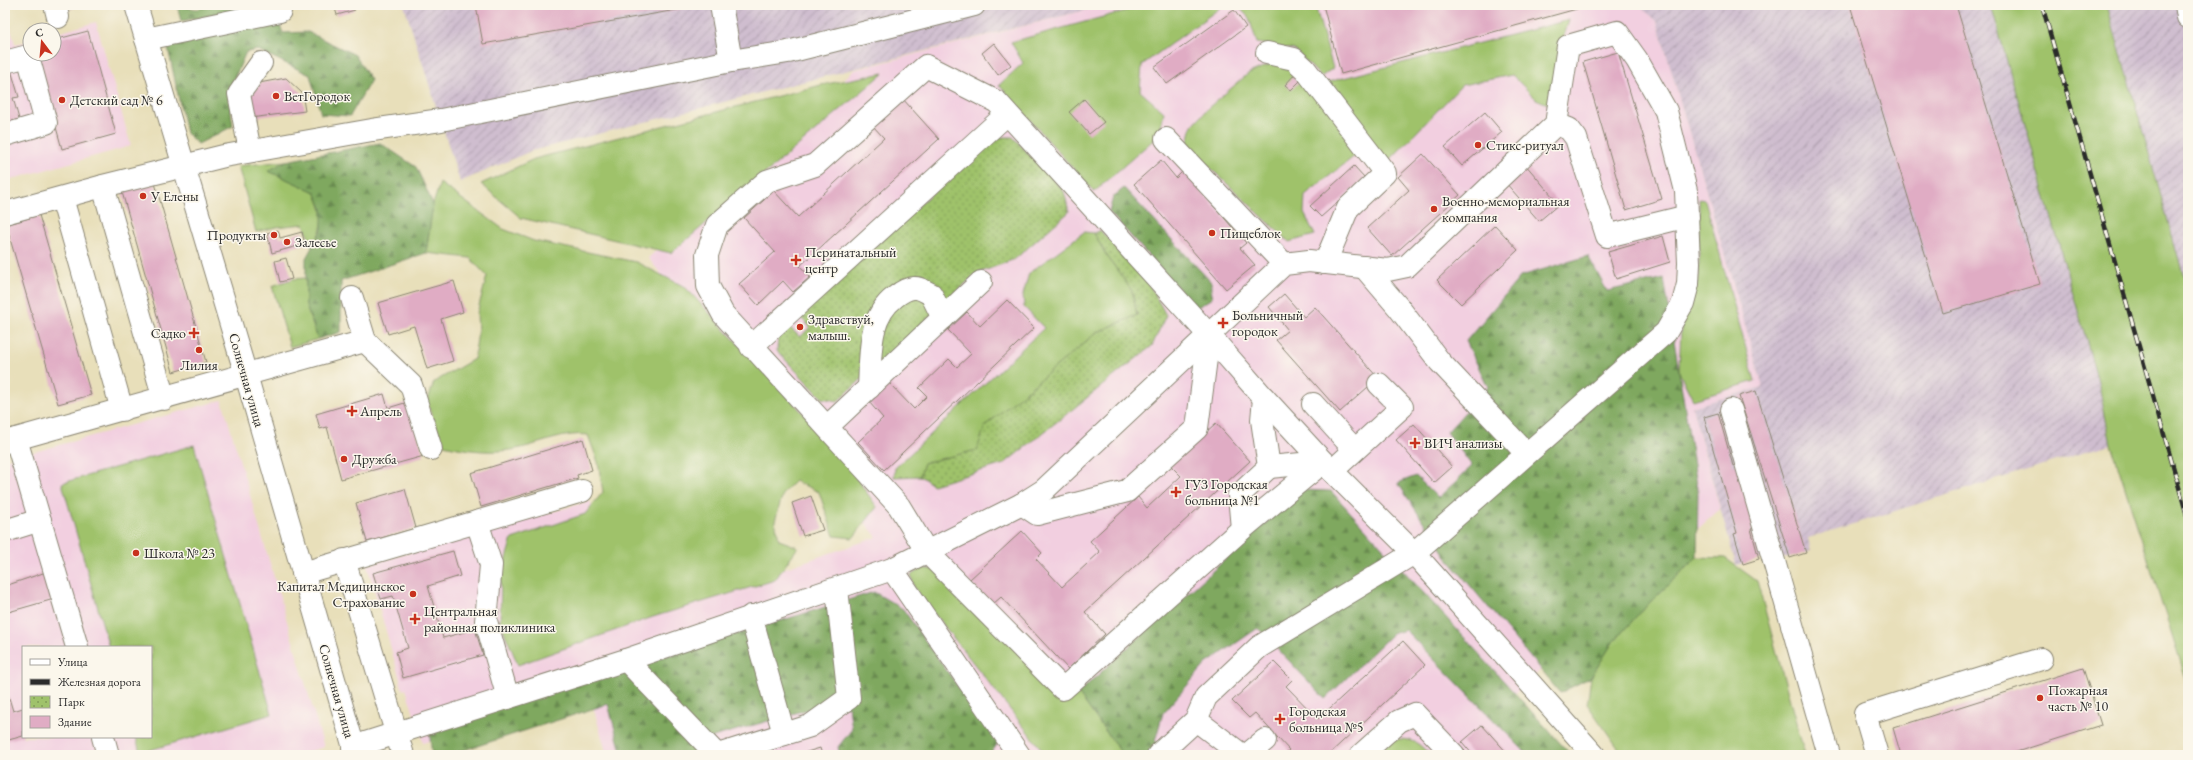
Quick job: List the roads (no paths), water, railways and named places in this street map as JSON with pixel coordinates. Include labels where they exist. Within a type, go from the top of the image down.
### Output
[{"type":"street","name":"Солнечная улица","points":[[136,5],[246,375],[354,751]]},
{"type":"street","points":[[146,39],[280,11],[278,5]]},
{"type":"street","points":[[721,5],[731,61]]},
{"type":"street","points":[[5,214],[103,186],[250,151],[440,120],[731,61],[788,52],[974,5]]},
{"type":"street","points":[[2186,5],[2188,17]]},
{"type":"street","points":[[354,751],[397,734],[626,660],[892,569],[1022,504],[1044,490],[1284,264],[1309,261],[1388,270],[1407,266],[1556,124],[1568,46],[1617,32],[1637,60],[1666,110],[1686,191],[1688,216],[1688,284],[1683,303],[1676,318],[1666,332],[1526,453],[1414,553],[1259,646],[1206,697],[1196,720],[1158,755]]},
{"type":"street","points":[[1267,54],[1294,59],[1305,69],[1385,173],[1348,208],[1325,263]]},
{"type":"street","points":[[5,62],[28,56],[46,123],[5,135]]},
{"type":"street","points":[[250,151],[239,94],[261,63]]},
{"type":"street","points":[[1379,384],[1402,407],[1354,449],[1327,466],[1242,528],[1063,689],[927,552],[898,506],[827,427],[751,347],[723,314],[708,286],[706,255],[717,225],[767,181],[815,165],[926,66],[997,102],[1209,335],[1264,398],[1327,466],[1414,553],[1594,755]]},
{"type":"street","points":[[751,347],[1007,114]]},
{"type":"street","points":[[1556,124],[1569,129],[1576,138],[1608,236],[1688,216]]},
{"type":"street","points":[[1166,139],[1284,264]]},
{"type":"street","points":[[103,186],[164,399]]},
{"type":"street","points":[[62,198],[122,410]]},
{"type":"street","points":[[1364,267],[1400,308],[1440,362],[1526,453]]},
{"type":"street","points":[[827,427],[981,282]]},
{"type":"street","points":[[869,388],[872,334],[879,314],[892,299],[902,291],[915,288],[931,294],[943,318]]},
{"type":"street","points":[[352,298],[364,341],[411,385],[431,448]]},
{"type":"street","points":[[1022,504],[1037,514],[1127,491],[1197,428],[1209,335]]},
{"type":"street","points":[[76,646],[40,520],[11,441],[164,399],[364,341]]},
{"type":"street","points":[[1264,398],[1262,420],[1269,467]]},
{"type":"street","points":[[1313,404],[1354,449]]},
{"type":"street","points":[[1731,410],[1829,755]]},
{"type":"street","points":[[1242,528],[1239,496],[1269,467],[1327,466]]},
{"type":"street","points":[[303,573],[582,491]]},
{"type":"street","points":[[5,531],[40,520]]},
{"type":"street","points":[[477,522],[491,565],[486,621],[508,698]]},
{"type":"street","points":[[344,560],[403,755]]},
{"type":"street","points":[[892,569],[1019,755]]},
{"type":"street","points":[[626,660],[718,755],[810,726],[849,698],[837,589]]},
{"type":"street","points":[[751,616],[784,734]]},
{"type":"street","points":[[1877,755],[1865,714],[2041,660]]},
{"type":"street","points":[[1361,755],[1399,721],[1415,714],[1454,755]]},
{"type":"street","points":[[1196,720],[1242,755]]},
{"type":"street","points":[[103,738],[108,755]]},
{"type":"street","points":[[1247,755],[1265,740]]},
{"type":"railway","points":[[2042,5],[2188,519]]},
{"type":"place","name":"ВетГородок","points":[[276,96]]},
{"type":"place","name":"Детский сад № 6","points":[[62,100]]},
{"type":"place","name":"Стикс-ритуал","points":[[1478,145]]},
{"type":"place","name":"У Елены","points":[[143,196]]},
{"type":"place","name":"Военно-мемориальная компания","points":[[1434,209]]},
{"type":"place","name":"Пищеблок","points":[[1212,233]]},
{"type":"place","name":"Продукты","points":[[274,235]]},
{"type":"place","name":"Залесье","points":[[287,242]]},
{"type":"place","name":"Перинатальный центр","points":[[796,260]]},
{"type":"place","name":"Больничный городок","points":[[1223,323]]},
{"type":"place","name":"Здравствуй, малыш.","points":[[800,327]]},
{"type":"place","name":"Садко","points":[[194,333]]},
{"type":"place","name":"Лилия","points":[[199,350]]},
{"type":"place","name":"Апрель","points":[[352,411]]},
{"type":"place","name":"ВИЧ анализы","points":[[1415,443]]},
{"type":"place","name":"Дружба","points":[[344,459]]},
{"type":"place","name":"ГУЗ Городская больница №1","points":[[1176,492]]},
{"type":"place","name":"Школа № 23","points":[[136,553]]},
{"type":"place","name":"Капитал Медицинское Страхование","points":[[413,594]]},
{"type":"place","name":"Центральная районная поликлиника","points":[[415,619]]},
{"type":"place","name":"Пожарная часть № 10","points":[[2040,698]]},
{"type":"place","name":"Городская больница №5","points":[[1280,719]]}]
